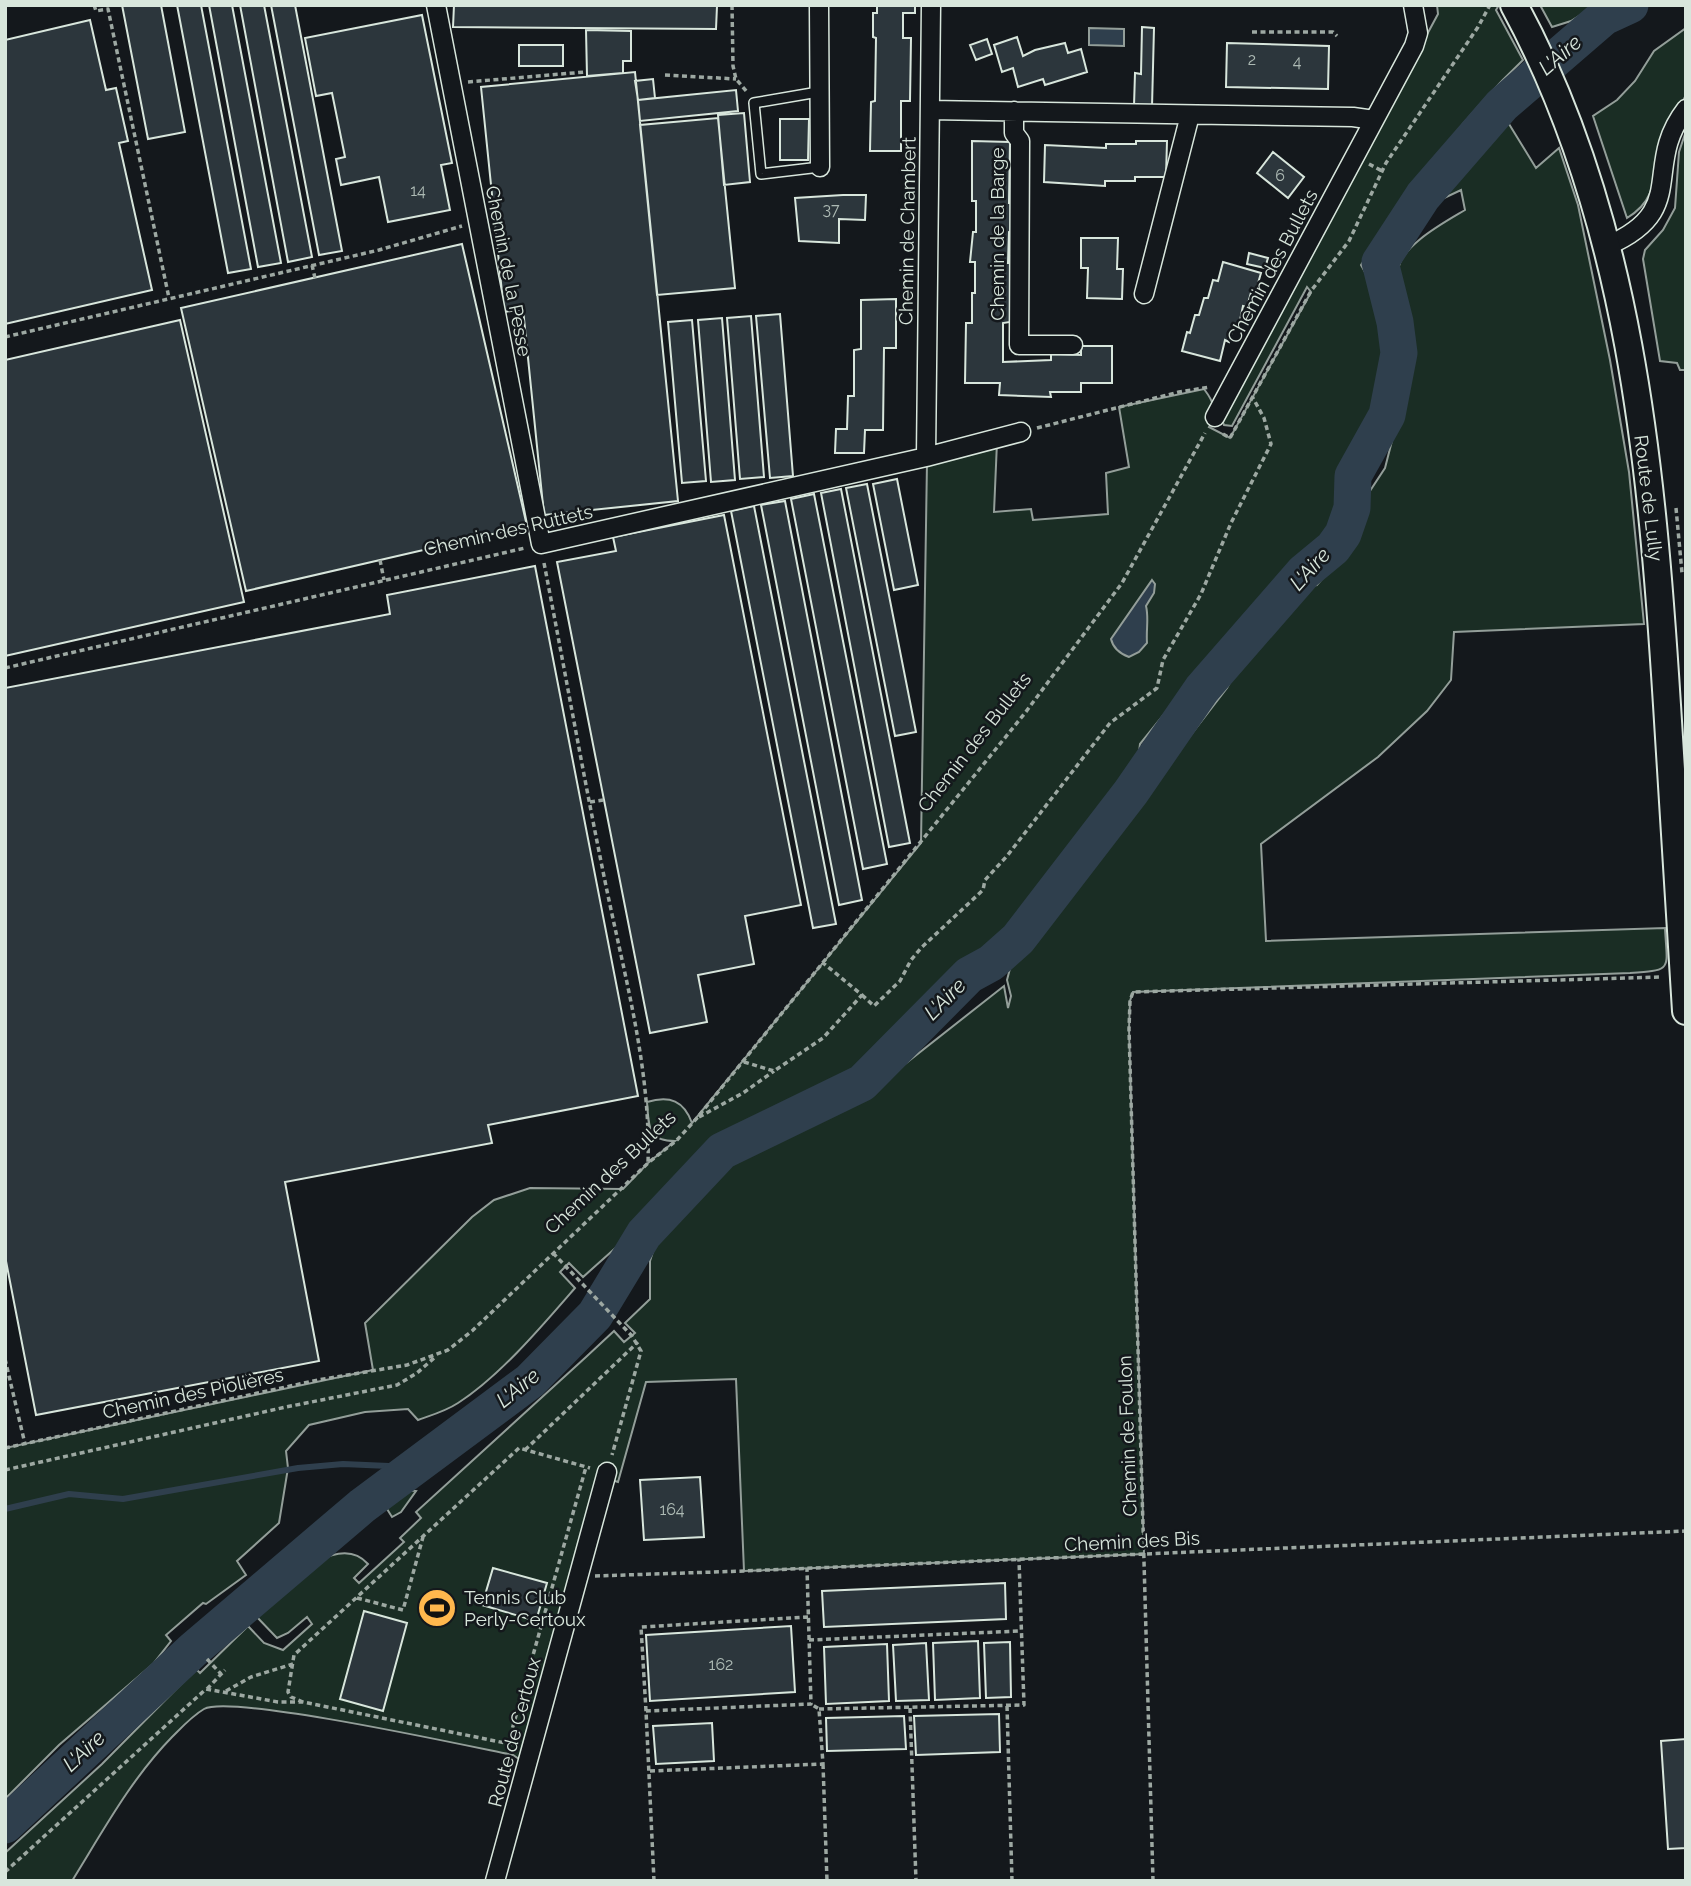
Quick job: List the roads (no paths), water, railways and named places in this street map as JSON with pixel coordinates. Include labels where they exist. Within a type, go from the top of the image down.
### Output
[{"type":"main road","name":"Route de Lully","points":[[1514,5],[1563,109],[1595,199],[1623,316],[1649,484],[1660,584],[1686,1011]]},
{"type":"street","name":"Chemin de la Pesse","points":[[436,5],[541,544]]},
{"type":"street","points":[[819,5],[820,167]]},
{"type":"street","name":"Chemin de Chambert","points":[[926,457],[931,5]]},
{"type":"street","name":"Chemin des Bullets","points":[[1212,422],[1417,39],[1418,26],[1413,5]]},
{"type":"street","points":[[1607,246],[1644,229],[1661,212],[1673,136],[1686,109]]},
{"type":"street","points":[[930,110],[1353,117],[1374,120]]},
{"type":"street","name":"Chemin de la Barge","points":[[1014,111],[1014,133],[1020,141],[1019,345],[1073,345]]},
{"type":"street","points":[[1144,294],[1190,115]]},
{"type":"street","name":"Chemin des Ruttets","points":[[541,544],[926,457],[1021,432]]},
{"type":"street","name":"Route de Certoux","points":[[495,1881],[607,1472]]},
{"type":"lane","points":[[818,92],[754,103],[761,174],[820,167]]},
{"type":"water","points":[[1089,28],[1124,29],[1124,46],[1089,45]]},
{"type":"water","points":[[1152,580],[1155,584],[1154,593],[1146,606],[1147,643],[1139,652],[1129,657],[1118,650],[1111,639]]},
{"type":"waterway","name":"L'Aire","points":[[5,1825],[194,1649],[362,1506],[530,1381],[595,1315],[644,1234],[722,1151],[862,1083],[969,975],[991,963],[1018,939],[1131,792],[1202,689],[1304,572],[1333,548],[1343,534],[1352,508],[1353,476],[1387,415],[1399,353],[1395,322],[1380,262],[1423,196],[1502,105],[1604,17],[1630,5]]},
{"type":"waterway","points":[[5,1509],[69,1494],[123,1499],[298,1468],[343,1464],[412,1467]]},
{"type":"place","name":"Tennis Club Perly-Certoux","points":[[437,1608]]}]
